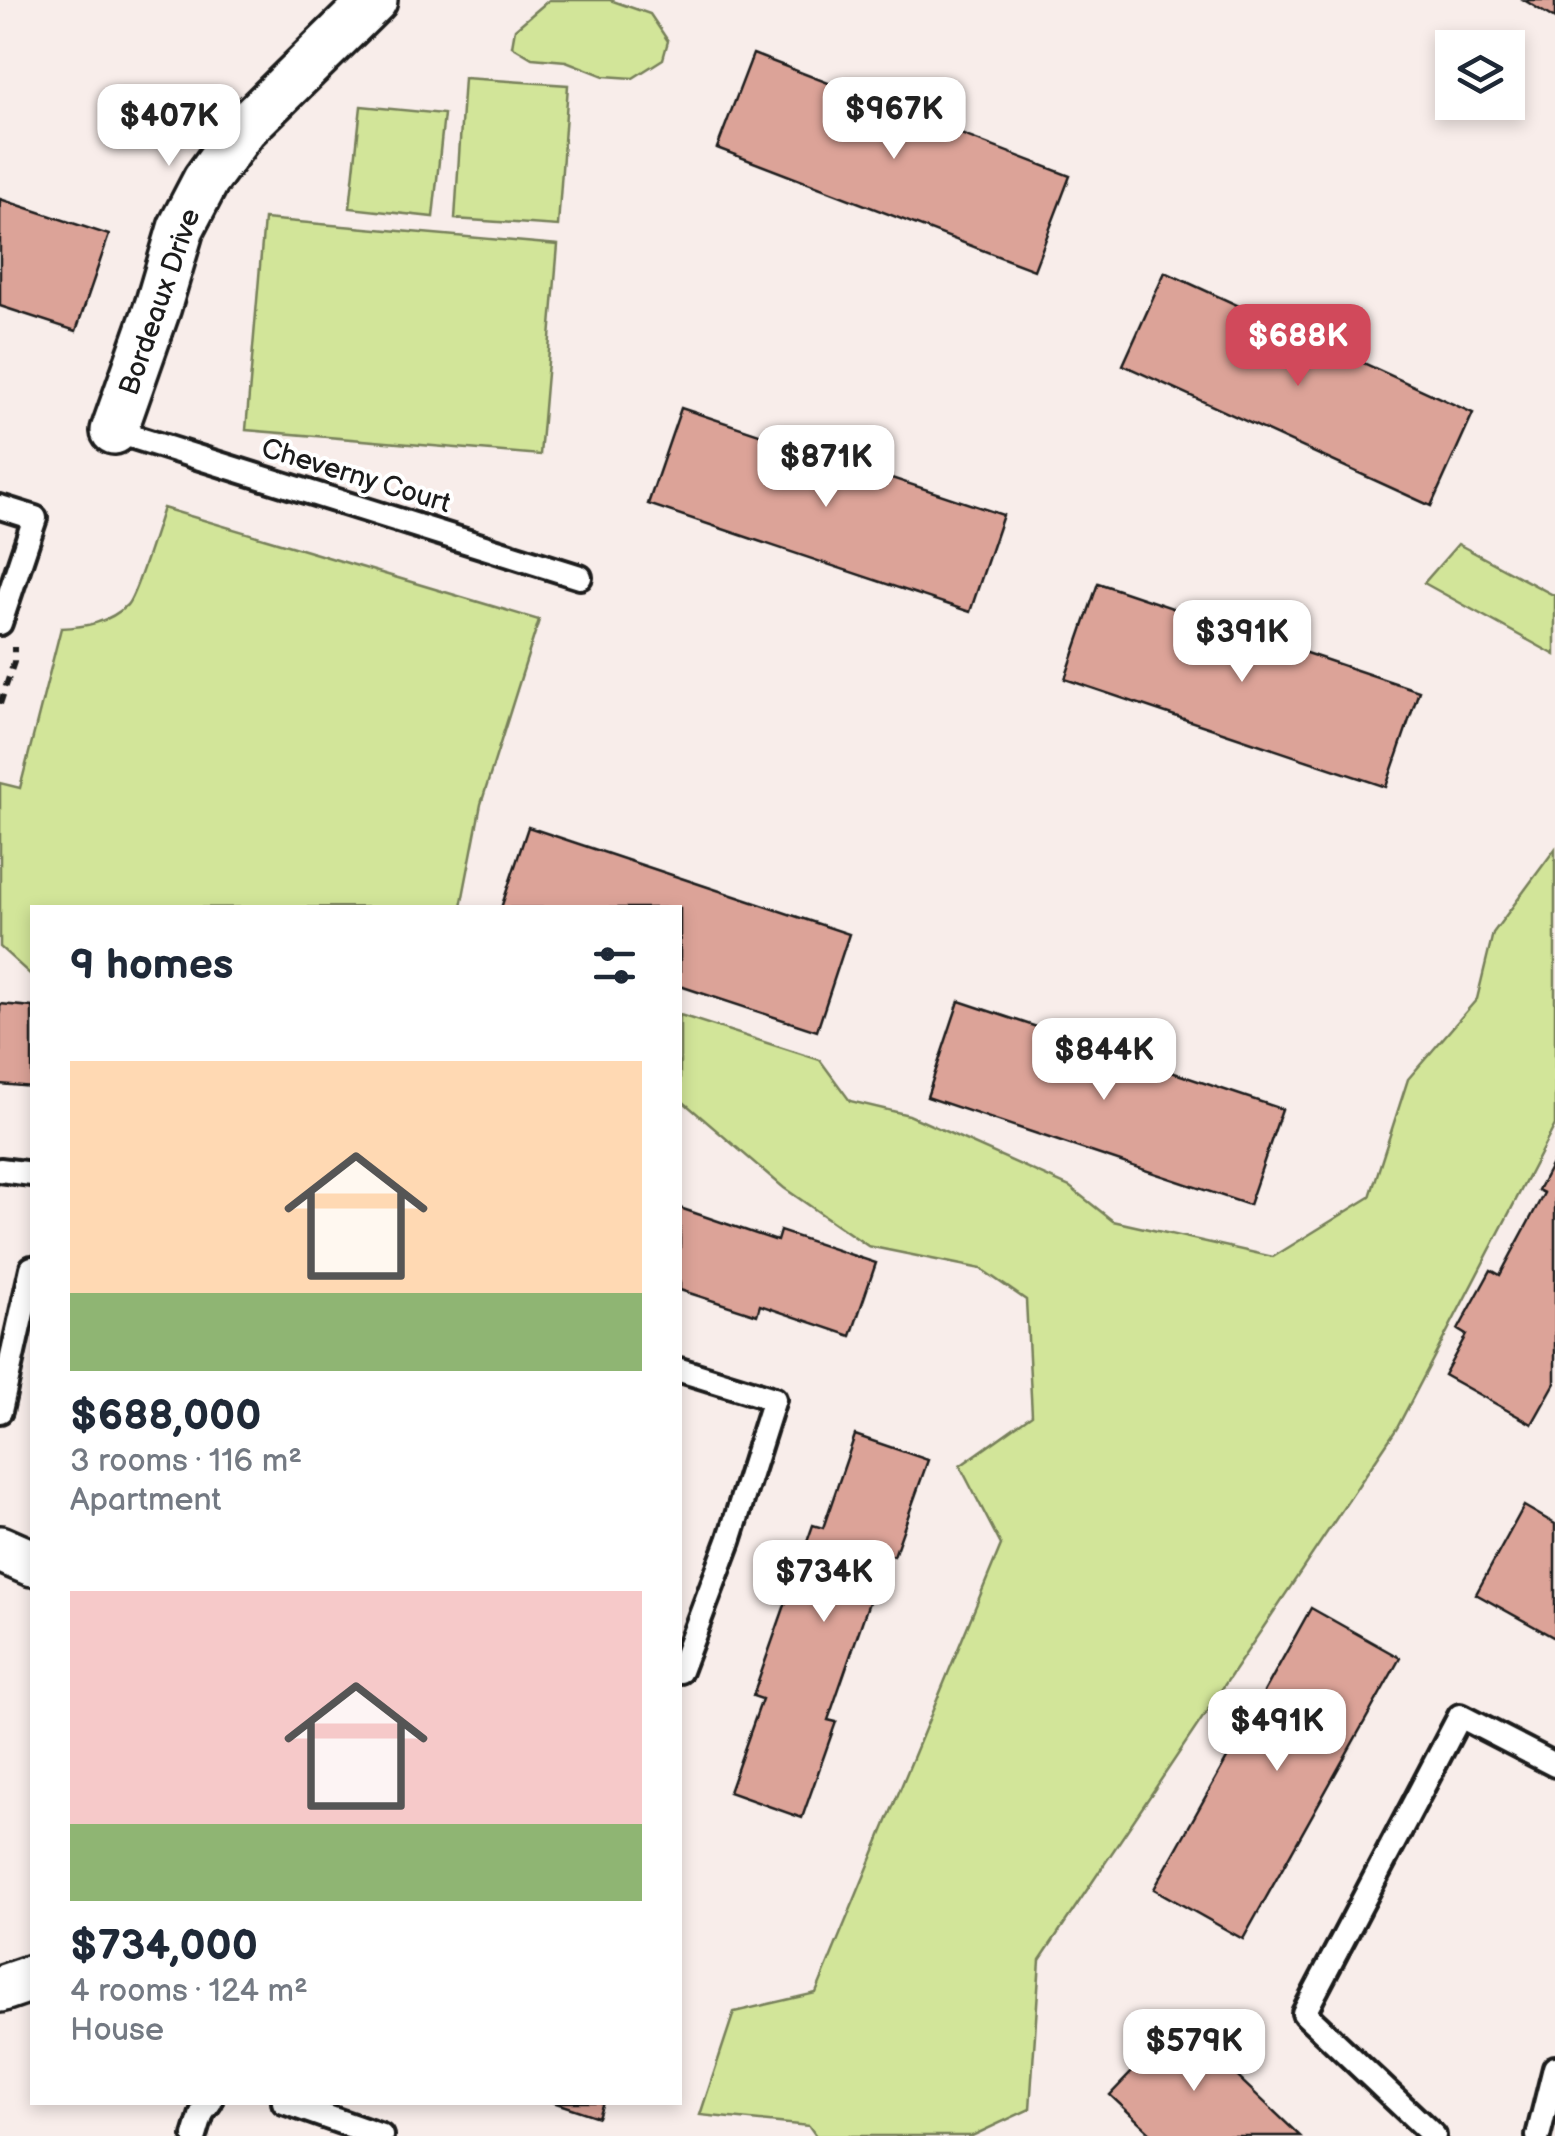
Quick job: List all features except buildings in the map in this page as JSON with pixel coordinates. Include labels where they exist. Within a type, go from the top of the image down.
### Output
[{"type":"street","name":"Bordeaux Drive","points":[[114,432],[181,228],[206,180],[244,128],[374,0]]},
{"type":"street","points":[[0,1550],[30,1562]]},
{"type":"street","points":[[0,1988],[30,1979]]},
{"type":"lane","name":"Cheverny Court","points":[[114,432],[580,577]]},
{"type":"lane","points":[[0,507],[35,518],[2,618]]},
{"type":"lane","points":[[0,1170],[30,1174]]},
{"type":"lane","points":[[0,1411],[30,1277]]},
{"type":"lane","points":[[682,1371],[774,1399],[729,1541],[682,1666]]},
{"type":"lane","points":[[1434,2136],[1304,2012],[1460,1716],[1555,1765]]},
{"type":"lane","points":[[1538,2136],[1555,2068]]},
{"type":"lane","points":[[292,2105],[380,2136]]},
{"type":"path","points":[[0,704],[14,662],[14,630],[2,618]]},
{"type":"green space","points":[[549,0],[610,0],[650,14],[668,41],[663,59],[633,78],[604,76],[566,61],[532,58],[512,46],[515,29]]},
{"type":"green space","points":[[464,78],[568,85],[558,226],[455,219]]},
{"type":"green space","points":[[361,106],[444,114],[433,217],[350,208]]},
{"type":"green space","points":[[264,219],[558,245],[540,455],[246,430]]},
{"type":"green space","points":[[163,508],[539,620],[481,804],[461,905],[30,905],[30,974],[0,947],[0,783],[20,788],[61,628],[96,623],[112,616],[127,605]]},
{"type":"green space","points":[[1458,544],[1555,596],[1555,655],[1424,583]]},
{"type":"green space","points":[[1555,849],[1555,1125],[1397,1428],[1040,1960],[1030,2109],[972,2136],[816,2136],[809,2126],[700,2115],[734,2012],[816,1993],[1001,1545],[960,1466],[1032,1415],[1026,1300],[981,1269],[868,1246],[784,1188],[682,1101],[682,1016],[820,1060],[850,1101],[909,1115],[1070,1187],[1113,1221],[1273,1257],[1370,1197],[1408,1079],[1477,999],[1493,933]]}]
